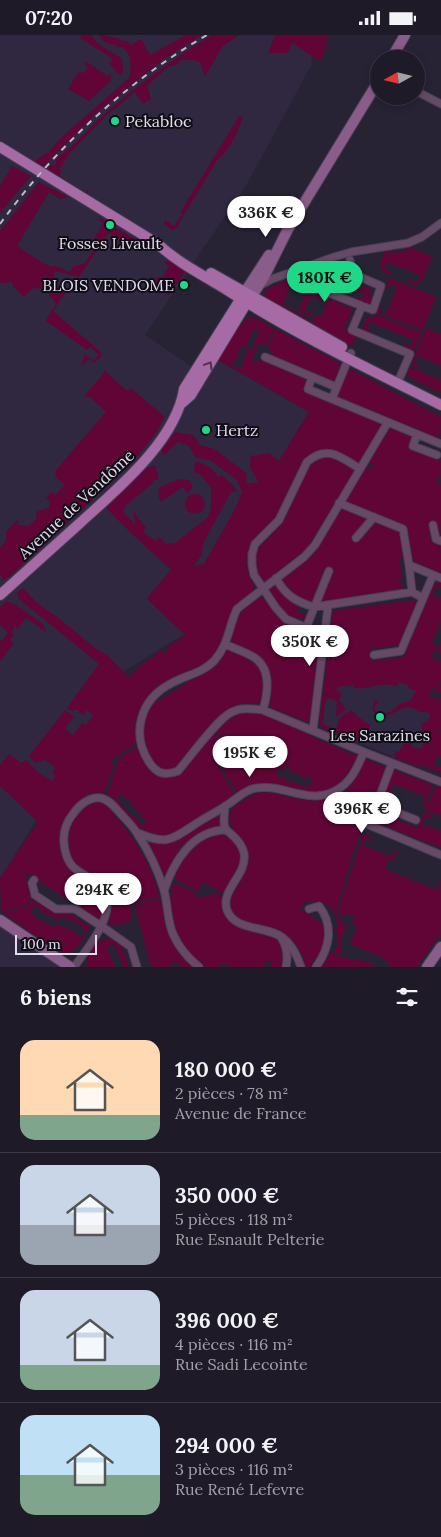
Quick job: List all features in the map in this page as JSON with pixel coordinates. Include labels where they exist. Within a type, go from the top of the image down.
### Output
[{"type":"main road","points":[[396,50],[405,35]]},
{"type":"main road","name":"Avenue de Vendôme","points":[[0,595],[139,467],[164,434],[182,403],[184,389],[248,296],[264,276],[287,231],[370,95]]},
{"type":"main road","points":[[0,147],[158,244],[168,248],[248,296]]},
{"type":"main road","points":[[158,244],[171,256],[248,296],[350,356],[437,403]]},
{"type":"main road","points":[[232,285],[264,276]]},
{"type":"main road","points":[[0,920],[70,967]]},
{"type":"street","points":[[425,96],[441,104]]},
{"type":"street","points":[[248,296],[264,276],[351,252],[389,247],[409,242],[422,237],[441,223]]},
{"type":"street","points":[[300,279],[306,284],[373,310],[381,286],[353,274],[350,260]]},
{"type":"street","points":[[362,306],[352,330],[410,355],[398,382]]},
{"type":"street","points":[[332,399],[350,356]]},
{"type":"street","points":[[265,357],[336,387]]},
{"type":"street","points":[[312,377],[308,389],[441,444],[439,456],[413,446],[417,435]]},
{"type":"street","points":[[388,422],[315,545],[304,557],[237,609],[225,644],[214,661],[201,672],[170,683],[155,695],[147,705],[140,724],[140,744],[154,769],[162,774],[172,773],[178,771],[221,720],[232,711],[247,708],[263,710],[441,782]]},
{"type":"street","points":[[325,636],[286,619],[276,608],[254,575],[252,554],[255,544],[279,520],[307,462],[314,456],[322,453],[331,453],[360,469]]},
{"type":"street","points":[[339,503],[403,529],[412,592]]},
{"type":"street","points":[[356,538],[374,517]]},
{"type":"street","points":[[434,525],[436,539],[441,541]]},
{"type":"street","points":[[409,565],[441,578]]},
{"type":"street","points":[[306,628],[329,571]]},
{"type":"street","points":[[374,655],[401,651],[433,575]]},
{"type":"street","points":[[276,578],[291,597],[301,603],[314,607],[412,592],[423,598]]},
{"type":"street","points":[[313,730],[328,606]]},
{"type":"street","points":[[225,644],[254,657],[260,662],[266,673],[268,691],[263,710]]},
{"type":"street","points":[[138,833],[151,839],[166,841],[182,834],[248,791],[259,788],[270,788],[314,796],[333,793],[349,781],[355,773],[364,752]]},
{"type":"street","points":[[392,763],[369,825],[441,855]]},
{"type":"street","points":[[74,967],[87,951],[107,913],[106,896],[98,884],[80,873],[69,863],[64,846],[65,828],[74,811],[88,800],[98,797],[111,803],[138,833],[153,862],[164,891],[169,922],[174,935],[180,948],[199,967]]},
{"type":"street","points":[[376,804],[416,820]]},
{"type":"street","points":[[225,807],[224,819],[226,830],[237,840],[244,852],[242,868],[227,895],[227,911],[234,921],[240,924],[268,930],[282,937],[294,950],[298,967]]},
{"type":"street","points":[[164,891],[173,869],[185,850],[202,835],[209,832],[226,830]]},
{"type":"street","points":[[34,881],[32,883],[35,895],[56,909],[75,909],[131,947],[137,967]]},
{"type":"street","points":[[309,909],[319,906],[326,915],[329,932],[329,940],[323,957],[316,967]]},
{"type":"street","points":[[276,933],[285,944],[286,967]]},
{"type":"shaded area","points":[[0,35],[309,35],[312,64],[248,182],[145,335],[204,375],[214,358],[309,412],[200,591],[222,611],[121,673],[0,880]]},
{"type":"shaded area","points":[[82,35],[91,35],[94,40],[122,59],[123,71],[121,75],[109,63],[113,59],[80,38]]},
{"type":"shaded area","points":[[99,35],[129,42],[130,45],[141,39],[150,55],[186,35],[202,35],[164,59],[96,113],[43,167],[34,162],[49,151],[64,135],[129,78],[130,58],[126,51],[119,46],[105,42]]},
{"type":"shaded area","points":[[212,35],[239,35],[222,47],[205,77],[200,62],[181,60],[176,65],[168,67],[147,86],[151,99],[143,104],[135,92],[106,116],[69,154],[59,169],[61,172],[59,176],[86,193],[88,189],[87,195],[50,171],[48,167],[51,164],[54,166],[55,160],[140,84]]},
{"type":"shaded area","points":[[275,35],[329,35],[321,61],[292,43],[288,53],[268,53]]},
{"type":"shaded area","points":[[86,61],[107,76],[112,74],[110,82],[89,101],[68,89],[79,71],[83,74],[88,67],[84,64]]},
{"type":"shaded area","points":[[239,116],[243,117],[233,140],[218,159],[178,225],[179,227],[172,230],[164,224],[165,220],[174,226],[182,215],[180,213]]},
{"type":"shaded area","points":[[12,166],[31,176],[0,213],[0,186]]},
{"type":"shaded area","points":[[39,182],[68,197],[60,199],[49,192],[17,246],[43,263],[52,267],[54,265],[70,272],[73,267],[85,263],[97,244],[94,239],[103,223],[99,220],[100,218],[109,223],[108,225],[135,239],[130,246],[109,233],[79,277],[55,271],[51,285],[66,292],[53,311],[102,353],[100,358],[94,363],[89,359],[82,366],[84,354],[94,361],[99,355],[90,347],[87,350],[46,321],[56,304],[45,289],[33,288],[24,297],[13,287],[12,282],[0,283],[0,231]]},
{"type":"shaded area","points":[[407,246],[432,257],[421,283],[416,285],[407,282],[408,279],[418,282],[420,275],[387,262],[384,268],[392,272],[390,275],[383,272],[380,264],[385,251],[389,250],[392,253],[408,250],[405,247]]},
{"type":"shaded area","points":[[168,259],[186,271],[169,295],[152,285],[156,278],[163,277],[169,266],[165,263]]},
{"type":"shaded area","points":[[341,275],[352,278],[356,281],[358,287],[362,286],[372,290],[369,297],[374,300],[371,305],[356,299],[356,297],[362,299],[364,293],[336,281],[334,287],[337,289],[336,291],[330,289],[331,285],[323,282],[321,285],[318,284],[319,281]]},
{"type":"shaded area","points":[[295,278],[295,282],[291,285],[283,305],[310,320],[308,324],[264,298],[266,289]]},
{"type":"shaded area","points":[[389,278],[436,297],[423,330],[375,312],[378,306],[382,307],[380,312],[386,315],[397,287],[391,284],[390,288],[386,286]]},
{"type":"shaded area","points":[[315,289],[327,295],[327,298],[350,308],[352,304],[357,307],[358,309],[353,307],[345,329],[357,335],[352,346],[312,324],[315,315],[321,317],[327,302],[311,296],[305,311],[312,314],[311,317],[298,311],[306,293],[313,295]]},
{"type":"shaded area","points":[[377,315],[422,333],[414,351],[403,347],[404,344],[411,346],[413,340],[370,322],[367,329],[372,331],[371,334],[362,330],[367,317]]},
{"type":"shaded area","points":[[254,317],[274,328],[266,346],[259,343],[252,361],[257,363],[259,359],[306,378],[303,391],[382,423],[383,426],[361,461],[357,463],[328,450],[318,451],[304,461],[277,514],[250,548],[247,567],[255,586],[252,592],[236,604],[232,610],[220,645],[203,665],[169,682],[151,694],[144,702],[136,721],[136,744],[110,761],[114,765],[104,793],[93,793],[81,800],[66,819],[60,837],[62,855],[72,871],[95,888],[101,895],[103,908],[100,921],[25,872],[31,898],[27,905],[1,912],[0,878],[38,822],[0,786],[0,765],[9,754],[21,763],[26,760],[39,773],[52,781],[56,776],[52,773],[55,767],[45,760],[35,763],[29,756],[65,710],[74,717],[65,728],[73,735],[82,723],[86,725],[93,716],[87,710],[83,715],[75,709],[73,712],[67,708],[99,664],[19,599],[17,593],[23,588],[37,603],[108,656],[126,674],[128,679],[144,663],[162,650],[165,653],[169,651],[167,647],[185,635],[147,599],[171,570],[106,508],[148,467],[150,468],[155,465],[159,479],[154,480],[152,484],[125,506],[123,512],[135,524],[133,509],[146,527],[143,532],[156,541],[159,537],[166,544],[175,543],[207,518],[211,509],[211,488],[198,472],[196,474],[194,472],[195,462],[205,465],[218,477],[221,475],[233,485],[237,492],[231,492],[204,542],[201,556],[193,566],[204,564],[235,509],[242,492],[237,480],[210,460],[196,458],[189,446],[178,442],[163,456],[162,449],[175,432],[193,435],[200,445],[215,449],[246,473],[247,484],[258,482],[250,467],[251,456],[269,453],[279,461],[309,412],[218,360],[235,332],[246,319]],"holes":[[[253,329],[259,331],[252,350],[248,349],[240,369],[232,365],[236,361],[241,346],[246,348]]]},
{"type":"shaded area","points":[[426,328],[441,334],[441,366],[418,356],[414,363],[420,366],[419,369],[411,365]]},
{"type":"shaded area","points":[[275,329],[341,364],[335,380],[332,381],[274,357],[268,347]]},
{"type":"shaded area","points":[[410,367],[441,380],[439,393],[407,376]]},
{"type":"shaded area","points":[[348,368],[441,417],[440,436],[437,437],[337,397]]},
{"type":"shaded area","points":[[104,370],[126,390],[132,389],[165,417],[156,433],[133,462],[8,578],[1,581],[3,577],[0,576],[0,548],[6,541],[6,532],[17,520],[19,525],[29,526],[36,519],[37,511],[49,508],[49,501],[46,499],[51,492],[55,495],[64,485],[56,477],[55,471],[106,412],[90,397],[85,395],[104,373]]},
{"type":"shaded area","points":[[392,427],[411,435],[408,448],[441,461],[441,476],[439,476],[436,482],[441,485],[441,538],[436,523],[428,524],[431,542],[441,546],[441,573],[413,561],[407,526],[345,501],[366,466],[372,469],[374,465],[369,462]]},
{"type":"shaded area","points":[[324,457],[334,458],[353,469],[354,473],[307,548],[265,582],[261,582],[255,570],[256,553],[261,544],[283,518],[311,463]]},
{"type":"shaded area","points":[[179,479],[190,481],[193,487],[187,494],[183,487],[161,502],[158,492],[160,488]]},
{"type":"shaded area","points":[[191,494],[199,494],[205,500],[205,508],[199,514],[191,514],[185,508],[185,500]]},
{"type":"shaded area","points":[[343,509],[367,519],[352,537],[356,541],[375,522],[398,531],[403,557],[399,558],[402,579],[399,582],[402,584],[403,591],[322,602],[322,597],[314,602],[299,598],[287,588],[282,578],[311,556],[340,510]]},
{"type":"shaded area","points":[[434,582],[441,584],[441,588],[436,586],[433,596],[438,599],[441,596],[441,620],[432,643],[441,647],[441,654],[437,653],[438,651],[435,649],[431,657],[441,662],[441,680],[439,685],[441,686],[441,694],[432,688],[429,696],[441,700],[441,727],[439,732],[441,733],[441,757],[437,756],[434,765],[441,768],[441,773],[396,758],[394,754],[395,751],[399,752],[406,740],[412,743],[412,747],[421,749],[427,737],[422,730],[421,724],[429,720],[430,714],[407,707],[381,717],[372,709],[374,701],[378,700],[374,709],[378,713],[390,712],[400,704],[411,700],[416,691],[408,688],[409,685],[399,682],[398,686],[383,685],[360,689],[353,687],[353,685],[338,687],[336,691],[340,692],[342,696],[338,698],[345,710],[336,717],[337,702],[334,699],[328,698],[325,703],[323,724],[336,730],[341,718],[351,710],[370,725],[368,731],[360,728],[358,734],[361,736],[359,740],[355,741],[322,728],[319,724],[333,611],[414,600],[417,603],[400,645],[370,649],[372,661],[404,657]]},
{"type":"shaded area","points":[[275,583],[298,607],[298,612],[309,616],[307,621],[290,617],[279,607],[266,588]]},
{"type":"shaded area","points":[[260,597],[263,597],[280,617],[320,638],[310,720],[307,722],[271,708],[272,679],[265,665],[254,655],[231,641],[237,617]]},
{"type":"shaded area","points":[[6,601],[15,604],[43,624],[46,632],[26,618],[18,629],[15,627],[11,632],[14,634],[10,640],[14,643],[0,661],[0,640],[2,641],[8,632],[0,625],[0,607]]},
{"type":"shaded area","points":[[229,650],[252,662],[261,671],[265,683],[263,702],[231,707],[215,720],[177,766],[169,770],[162,769],[152,759],[145,743],[143,724],[149,709],[156,700],[158,701],[208,670]]},
{"type":"shaded area","name":"Les Sarazines","points":[[419,676],[422,703],[441,712],[419,767],[322,728],[319,724],[324,688]]},
{"type":"shaded area","points":[[243,712],[260,714],[312,734],[312,737],[358,756],[346,777],[332,789],[314,792],[263,784],[237,793],[223,769],[236,760],[217,729],[227,720]],"holes":[[[286,766],[291,767],[290,772],[312,779],[310,787],[277,777],[279,768],[284,770]]]},
{"type":"shaded area","points":[[216,731],[230,754],[228,758],[218,765],[235,795],[176,832],[156,835],[140,829],[115,800],[107,794],[119,758],[137,747],[143,760],[151,770],[164,778],[170,777],[176,775],[186,766]],"holes":[[[123,793],[143,816],[146,822],[142,826],[135,816],[133,817],[117,799]]]},
{"type":"shaded area","points":[[365,759],[387,768],[354,849],[337,910],[339,921],[347,924],[340,943],[342,955],[333,954],[343,958],[365,961],[375,967],[322,967],[332,951],[335,952],[338,943],[338,933],[335,932],[334,928],[338,927],[334,912],[325,902],[321,906],[314,902],[306,902],[300,909],[322,923],[325,940],[319,955],[309,967],[305,967],[299,949],[288,936],[272,928],[240,919],[231,911],[231,898],[246,871],[249,855],[246,846],[231,826],[229,820],[230,813],[242,800],[264,792],[311,801],[332,798],[341,794],[355,780]]},
{"type":"shaded area","points":[[393,770],[433,785],[425,806],[422,805],[425,796],[394,784],[390,794],[384,792]]},
{"type":"shaded area","points":[[436,786],[441,788],[441,816],[425,810]]},
{"type":"shaded area","points":[[97,802],[103,803],[108,807],[133,838],[146,860],[160,897],[131,904],[132,921],[110,926],[108,924],[111,900],[107,888],[98,879],[76,864],[68,844],[68,835],[75,818],[89,805]]},
{"type":"shaded area","points":[[378,809],[380,810],[379,812],[417,828],[424,812],[432,815],[431,819],[425,817],[422,824],[441,831],[441,848],[375,822],[374,825],[372,824]]},
{"type":"shaded area","points":[[219,813],[222,815],[222,826],[188,845],[183,846],[180,844],[178,848],[181,854],[167,875],[161,874],[147,845],[148,843],[161,843]]},
{"type":"shaded area","points":[[215,834],[227,837],[236,844],[240,850],[241,863],[224,894],[203,882],[197,892],[174,878],[180,864],[189,851],[207,837]]},
{"type":"shaded area","points":[[363,834],[373,839],[372,841],[366,839],[363,846],[392,857],[395,850],[398,851],[394,861],[389,859],[385,869],[437,890],[441,880],[441,933],[417,967],[392,967],[387,965],[388,960],[350,944],[357,926],[352,924],[355,917],[345,913],[342,920],[339,909]]},
{"type":"shaded area","points":[[176,883],[196,894],[197,898],[217,893],[223,897],[225,913],[232,922],[244,928],[269,935],[279,941],[284,951],[281,967],[272,967],[272,962],[266,961],[264,967],[229,967],[229,965],[221,964],[220,967],[204,967],[199,964],[180,941],[173,923],[170,904],[173,884]]},
{"type":"shaded area","points":[[33,899],[56,914],[67,912],[90,927],[81,942],[65,956],[3,913],[28,906]],"holes":[[[35,905],[43,913],[59,920],[61,917],[77,923],[86,931],[81,937],[72,930],[57,924],[54,927],[39,920],[31,912]]]},
{"type":"shaded area","points":[[161,899],[171,936],[179,951],[193,967],[181,967],[175,961],[170,967],[154,967],[150,964],[135,905]]},
{"type":"shaded area","points":[[0,915],[60,967],[0,967]]},
{"type":"shaded area","points":[[111,938],[120,943],[129,967],[123,965],[114,944],[107,947],[115,967],[86,967],[88,957],[97,942]]},
{"type":"railway","points":[[0,224],[21,196],[68,143],[120,95],[177,53],[207,35]]},
{"type":"place","name":"Pekabloc","points":[[115,121]]},
{"type":"place","name":"Fosses Livault","points":[[110,225]]},
{"type":"place","name":"BLOIS VENDOME","points":[[184,285]]},
{"type":"place","name":"Hertz","points":[[206,430]]},
{"type":"place","name":"Les Sarazines","points":[[380,717]]}]
